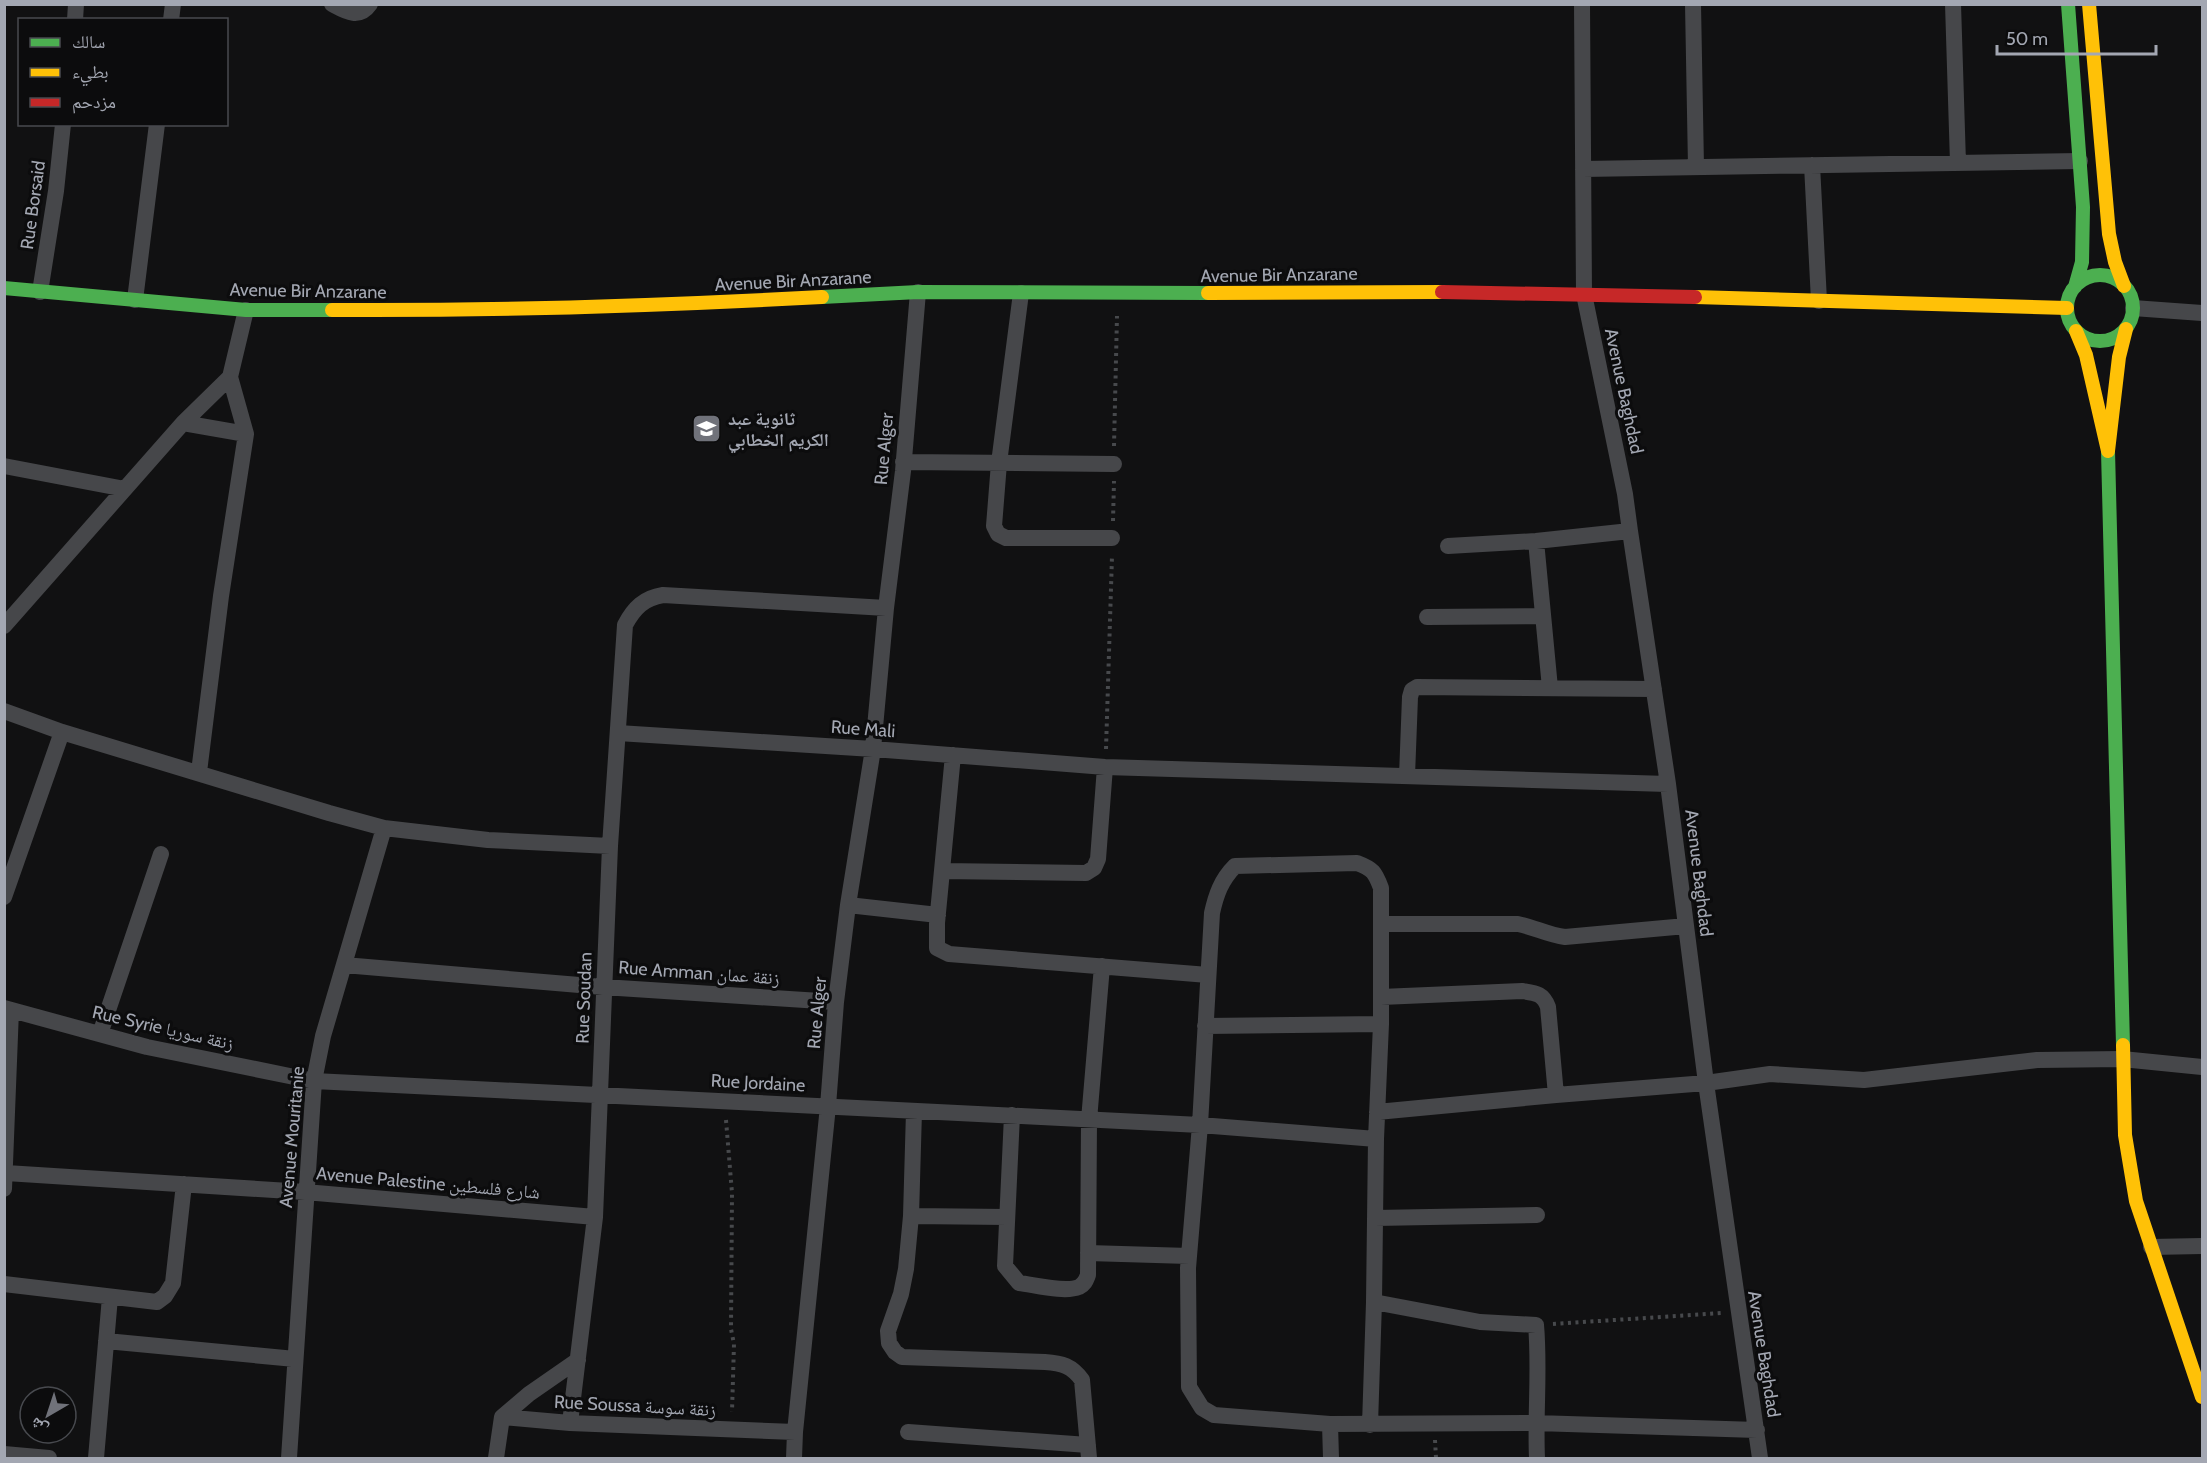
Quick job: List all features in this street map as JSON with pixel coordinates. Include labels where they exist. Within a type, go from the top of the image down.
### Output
[{"type":"street","points":[[332,4],[356,13],[366,10],[370,4]]},
{"type":"street","name":"Avenue Baghdad","points":[[1582,4],[1584,294],[1625,494],[1668,784],[1706,1083],[1760,1458]]},
{"type":"street","points":[[1693,4],[1696,167]]},
{"type":"street","points":[[1953,4],[1958,163]]},
{"type":"street","points":[[2068,4],[2084,234],[2082,262],[2067,308],[2068,316],[2086,355],[2109,451]]},
{"type":"street","points":[[2089,4],[2109,234],[2115,262],[2132,300],[2133,308],[2133,316],[2126,329],[2119,357],[2109,451],[2125,1135],[2136,1201],[2151,1247],[2196,1357],[2202,1397]]},
{"type":"street","name":"Rue Borsaid","points":[[40,292],[56,191],[63,126]]},
{"type":"street","points":[[135,300],[158,126]]},
{"type":"street","points":[[1583,169],[2080,160]]},
{"type":"street","points":[[1812,165],[1819,301]]},
{"type":"street","points":[[2075,287],[2080,282],[2095,276],[2111,277],[2124,286]]},
{"type":"street","name":"Avenue Bir Anzarane","points":[[4,288],[246,309],[502,310],[694,304],[918,292],[1150,294],[1354,291],[1584,294],[2067,308]]},
{"type":"street","name":"Rue Alger","points":[[794,1458],[836,1002],[848,905],[873,749],[918,292]]},
{"type":"street","points":[[1021,293],[999,463],[994,526],[998,534],[1006,538],[1112,538]]},
{"type":"street","points":[[2133,308],[2202,313]]},
{"type":"street","points":[[199,772],[221,596],[246,434],[230,377],[246,309]]},
{"type":"street","points":[[2076,331],[2088,339],[2102,342],[2115,338],[2126,329]]},
{"type":"street","points":[[4,626],[11,608],[125,489],[183,423],[230,377]]},
{"type":"street","points":[[183,423],[246,434]]},
{"type":"street","points":[[903,462],[1114,464]]},
{"type":"street","points":[[4,466],[125,489]]},
{"type":"street","points":[[1448,546],[1536,541],[1630,531]]},
{"type":"street","points":[[1536,541],[1550,688]]},
{"type":"street","name":"Rue Soudan","points":[[570,1423],[595,1217],[610,846],[625,625],[638,606],[652,597],[663,595],[886,608]]},
{"type":"street","points":[[1426,617],[1543,616]]},
{"type":"street","points":[[1407,776],[1410,697],[1417,687],[1654,689]]},
{"type":"street","points":[[4,711],[62,732],[384,828],[488,840],[610,846]]},
{"type":"street","points":[[4,897],[62,732]]},
{"type":"street","name":"Rue Mali","points":[[618,733],[1105,767],[1668,784]]},
{"type":"street","points":[[953,755],[936,948],[949,954],[1208,975]]},
{"type":"street","points":[[942,871],[1086,873],[1094,868],[1098,859],[1105,767]]},
{"type":"street","name":"Avenue Mouritanie","points":[[289,1458],[314,1081],[323,1036],[384,828]]},
{"type":"street","points":[[100,1034],[160,854]]},
{"type":"street","points":[[1370,1425],[1376,1139],[1381,1024],[1381,888],[1375,873],[1368,867],[1347,861],[1235,866],[1225,876],[1214,903],[1189,1256],[1190,1387],[1202,1408],[1214,1415],[1330,1424],[1370,1425],[1536,1423],[1757,1430]]},
{"type":"street","points":[[848,905],[938,915]]},
{"type":"street","points":[[1381,924],[1518,924],[1551,935],[1565,937],[1686,926]]},
{"type":"street","name":"Rue Amman زنقة عمان","points":[[344,965],[603,987],[836,1002]]},
{"type":"street","points":[[1012,1115],[1005,1266],[1019,1283],[1066,1289],[1079,1287],[1088,1275],[1089,1120],[1102,966]]},
{"type":"street","points":[[1381,997],[1522,990],[1538,993],[1545,999],[1548,1007],[1556,1095]]},
{"type":"street","points":[[5,1181],[8,1009]]},
{"type":"street","name":"Rue Syrie زنقة سوريا","points":[[8,1009],[158,1049],[314,1081]]},
{"type":"street","points":[[1205,1026],[1381,1024]]},
{"type":"street","points":[[1377,1113],[1706,1083],[1770,1074],[1864,1080],[2037,1060],[2122,1059],[2202,1067]]},
{"type":"street","name":"Rue Jordaine","points":[[314,1081],[1200,1125],[1376,1139]]},
{"type":"street","points":[[908,1432],[1089,1452],[1082,1380],[1076,1371],[1068,1366],[1045,1362],[902,1357],[889,1343],[888,1331],[901,1294],[906,1269],[911,1216],[914,1111]]},
{"type":"street","name":"Avenue Palestine شارع فلسطين","points":[[5,1181],[184,1184],[595,1217]]},
{"type":"street","points":[[4,1284],[157,1302],[170,1290],[173,1283],[184,1184]]},
{"type":"street","points":[[1375,1218],[1537,1215]]},
{"type":"street","points":[[911,1216],[1007,1217]]},
{"type":"street","points":[[2151,1247],[2202,1246]]},
{"type":"street","points":[[1088,1253],[1189,1256]]},
{"type":"street","points":[[96,1458],[110,1297]]},
{"type":"street","points":[[1374,1302],[1480,1322],[1536,1325],[1537,1458]]},
{"type":"street","points":[[106,1341],[295,1359]]},
{"type":"street","points":[[496,1452],[502,1417],[536,1389],[578,1360]]},
{"type":"street","name":"Rue Soussa زنقة سوسة","points":[[502,1417],[570,1423],[795,1432]]},
{"type":"street","points":[[1330,1424],[1330,1458]]},
{"type":"street","points":[[4,1455],[49,1458]]},
{"type":"path","points":[[724,1101],[732,1193],[731,1329],[734,1344],[731,1430]]},
{"type":"path","points":[[1536,1325],[1738,1312]]},
{"type":"traffic: fast","points":[[2068,4],[2083,207],[2082,262],[2075,287]]},
{"type":"traffic: fast","points":[[2100,275],[2113,278],[2123,285],[2130,295],[2133,308],[2130,321],[2123,331],[2113,338],[2100,341],[2087,338],[2077,331],[2070,321],[2067,308],[2070,295],[2077,285],[2087,278],[2100,275]]},
{"type":"traffic: fast","points":[[4,288],[246,310],[332,310]]},
{"type":"traffic: fast","points":[[822,297],[918,292],[1208,293]]},
{"type":"traffic: fast","points":[[2108,451],[2123,1045]]},
{"type":"traffic: slow","points":[[2089,4],[2109,234],[2115,262],[2124,286]]},
{"type":"traffic: slow","points":[[1208,293],[1442,292]]},
{"type":"traffic: slow","points":[[332,310],[577,307],[822,297]]},
{"type":"traffic: slow","points":[[1695,297],[2067,308]]},
{"type":"traffic: slow","points":[[2076,331],[2086,355],[2108,451],[2119,357],[2126,329]]},
{"type":"traffic: slow","points":[[2123,1045],[2125,1135],[2136,1201],[2202,1397]]},
{"type":"traffic: jam","points":[[1442,292],[1695,297]]},
{"type":"place","name":"ثانوية عبد الكريم الخطابي","points":[[707,429]]}]
